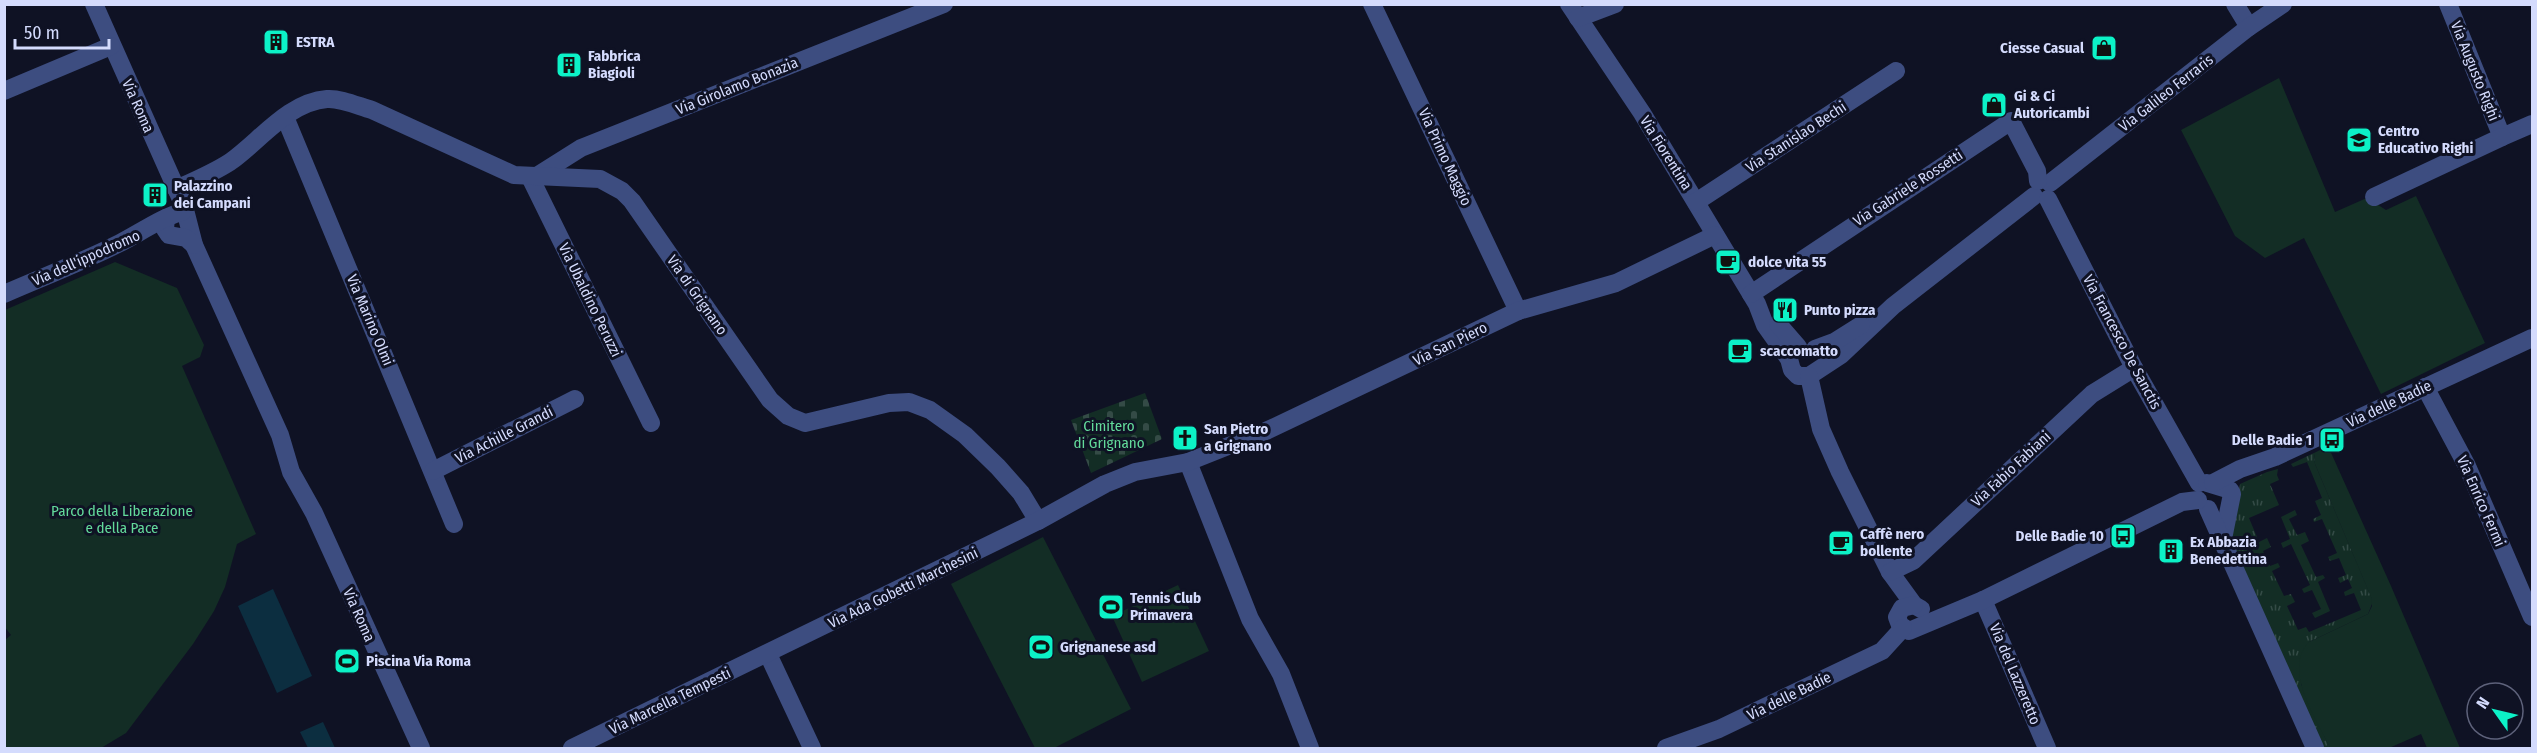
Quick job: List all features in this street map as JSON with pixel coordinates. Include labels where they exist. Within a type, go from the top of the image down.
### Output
[{"type":"street","name":"Via Roma","points":[[94,4],[176,189],[183,224],[280,435],[302,466],[315,498],[314,513],[421,748]]},
{"type":"street","name":"Via Girolamo Bonazia","points":[[532,177],[581,148],[944,4]]},
{"type":"street","name":"Via Primo Maggio","points":[[1372,4],[1518,310]]},
{"type":"street","points":[[1573,11],[1615,4]]},
{"type":"street","points":[[2235,4],[2249,27]]},
{"type":"street","name":"Via Galileo Ferraris","points":[[1804,363],[1841,355],[1893,306],[2249,27],[2283,4]]},
{"type":"street","name":"Via Augusto Righi","points":[[2448,4],[2502,137]]},
{"type":"street","name":"Via Fiorentina","points":[[1573,11],[1642,113],[1754,299],[1772,317],[1804,363],[1821,429],[1912,616]]},
{"type":"street","points":[[4,91],[111,46]]},
{"type":"street","name":"Via Stanislao Bechi","points":[[1696,202],[1896,71]]},
{"type":"street","name":"Via di Grignano","points":[[176,189],[230,162],[285,117],[308,104],[327,99],[348,102],[372,110],[514,175],[600,179],[622,190],[632,201],[770,400],[788,416],[805,423],[889,403],[909,402],[930,410],[965,435],[998,467],[1021,493],[1038,521]]},
{"type":"street","name":"Via Marino Olmi","points":[[285,117],[454,524]]},
{"type":"street","name":"Via Gabriele Rossetti","points":[[1754,299],[2010,121],[2037,171],[2043,190]]},
{"type":"street","name":"Via Augusto Righi","points":[[2374,197],[2532,124]]},
{"type":"street","name":"Via Ubaldino Peruzzi","points":[[532,177],[651,423]]},
{"type":"street","name":"Via Francesco De Sanctis","points":[[2043,190],[2134,368],[2203,494],[2212,522],[2223,539],[2315,748]]},
{"type":"street","name":"Via dell'ippodromo","points":[[4,294],[112,247],[183,224]]},
{"type":"street","name":"Via San Piero","points":[[1188,462],[1266,431],[1518,310],[1616,283],[1714,235]]},
{"type":"street","name":"Via delle Badie","points":[[1666,748],[1719,729],[1882,651],[1912,616],[1952,612],[1983,600],[2203,494],[2240,469],[2246,469],[2532,338]]},
{"type":"street","name":"Via Fabio Fabiani","points":[[1890,572],[1913,561],[2092,394],[2134,368]]},
{"type":"street","name":"Via Enrico Fermi","points":[[2424,387],[2467,466],[2532,617]]},
{"type":"street","name":"Via Achille Grandi","points":[[433,471],[575,399]]},
{"type":"street","points":[[1038,521],[1105,484],[1135,472],[1188,462],[1250,619],[1281,674],[1310,748]]},
{"type":"street","points":[[2203,494],[2233,499],[2228,510],[2223,539]]},
{"type":"street","name":"Via Ada Gobetti Marchesini","points":[[768,654],[1038,521]]},
{"type":"street","name":"Via del Lazzeretto","points":[[1983,600],[2047,748]]},
{"type":"street","points":[[768,654],[812,748]]},
{"type":"street","name":"Via Marcella Tempesti","points":[[572,748],[768,654]]},
{"type":"green space","points":[[2279,78],[2335,212],[2369,197],[2386,210],[2416,196],[2485,343],[2381,394],[2304,238],[2265,258],[2235,236],[2181,130]]},
{"type":"green space","name":"Parco della Liberazione e della Pace","points":[[115,262],[177,288],[204,345],[200,357],[182,366],[256,534],[237,544],[225,587],[214,611],[193,644],[126,733],[101,748],[5,748],[5,640],[11,635],[4,626],[5,310]]},
{"type":"green space","name":"Cimitero di Grignano","points":[[1145,393],[1162,439],[1091,473],[1071,420]]},
{"type":"green space","points":[[2328,446],[2460,748],[2427,748],[2421,734],[2389,748],[2330,748],[2304,695],[2299,666],[2302,653],[2309,642],[2368,614],[2372,606],[2371,597],[2315,464],[2314,453]]},
{"type":"green space","points":[[2314,453],[2315,464],[2373,601],[2368,614],[2309,642],[2301,684],[2330,748],[2322,748],[2231,540],[2240,484],[2278,469],[2279,480],[2270,484],[2279,505],[2249,518],[2259,542],[2267,538],[2271,547],[2263,551],[2270,566],[2278,563],[2280,567],[2272,571],[2284,596],[2291,594],[2295,602],[2287,606],[2298,630],[2306,627],[2309,632],[2361,610],[2354,593],[2345,596],[2344,592],[2352,588],[2348,579],[2340,583],[2338,578],[2346,575],[2339,558],[2330,561],[2328,557],[2337,553],[2322,519],[2314,522],[2313,519],[2321,515],[2315,501],[2322,498],[2307,462],[2293,467],[2291,464]]},
{"type":"green space","points":[[2295,510],[2297,515],[2289,519],[2297,535],[2305,532],[2309,541],[2301,545],[2316,577],[2323,575],[2325,578],[2318,582],[2330,611],[2315,618],[2312,613],[2321,609],[2312,590],[2304,593],[2302,589],[2310,585],[2291,544],[2283,548],[2281,543],[2290,539],[2281,517]]},
{"type":"green space","name":"Grignanese asd","points":[[1043,537],[1131,709],[1054,748],[1035,748],[951,584]]},
{"type":"green space","points":[[1178,585],[1209,651],[1142,682],[1112,616]]},
{"type":"water","points":[[273,589],[312,676],[277,693],[238,606]]},
{"type":"water","points":[[323,722],[335,748],[308,748],[300,732]]},
{"type":"place","name":"ESTRA","points":[[276,42]]},
{"type":"place","name":"Ciesse Casual","points":[[2104,48]]},
{"type":"place","name":"Fabbrica Biagioli","points":[[569,65]]},
{"type":"place","name":"Gi & Ci Autoricambi","points":[[1994,105]]},
{"type":"place","name":"Centro Educativo Righi","points":[[2359,140]]},
{"type":"place","name":"Palazzino dei Campani","points":[[155,195]]},
{"type":"place","name":"dolce vita 55","points":[[1728,262]]},
{"type":"place","name":"Punto pizza","points":[[1785,310]]},
{"type":"place","name":"scaccomatto","points":[[1740,351]]},
{"type":"place","name":"San Pietro a Grignano","points":[[1185,438]]},
{"type":"place","name":"Delle Badie 1","points":[[2332,440]]},
{"type":"place","name":"Delle Badie 10","points":[[2123,536]]},
{"type":"place","name":"Caffè nero bollente","points":[[1841,543]]},
{"type":"place","name":"Ex Abbazia Benedettina","points":[[2171,551]]},
{"type":"place","name":"Tennis Club Primavera","points":[[1111,607]]},
{"type":"place","name":"Grignanese asd","points":[[1041,647]]},
{"type":"place","name":"Piscina Via Roma","points":[[347,661]]}]
